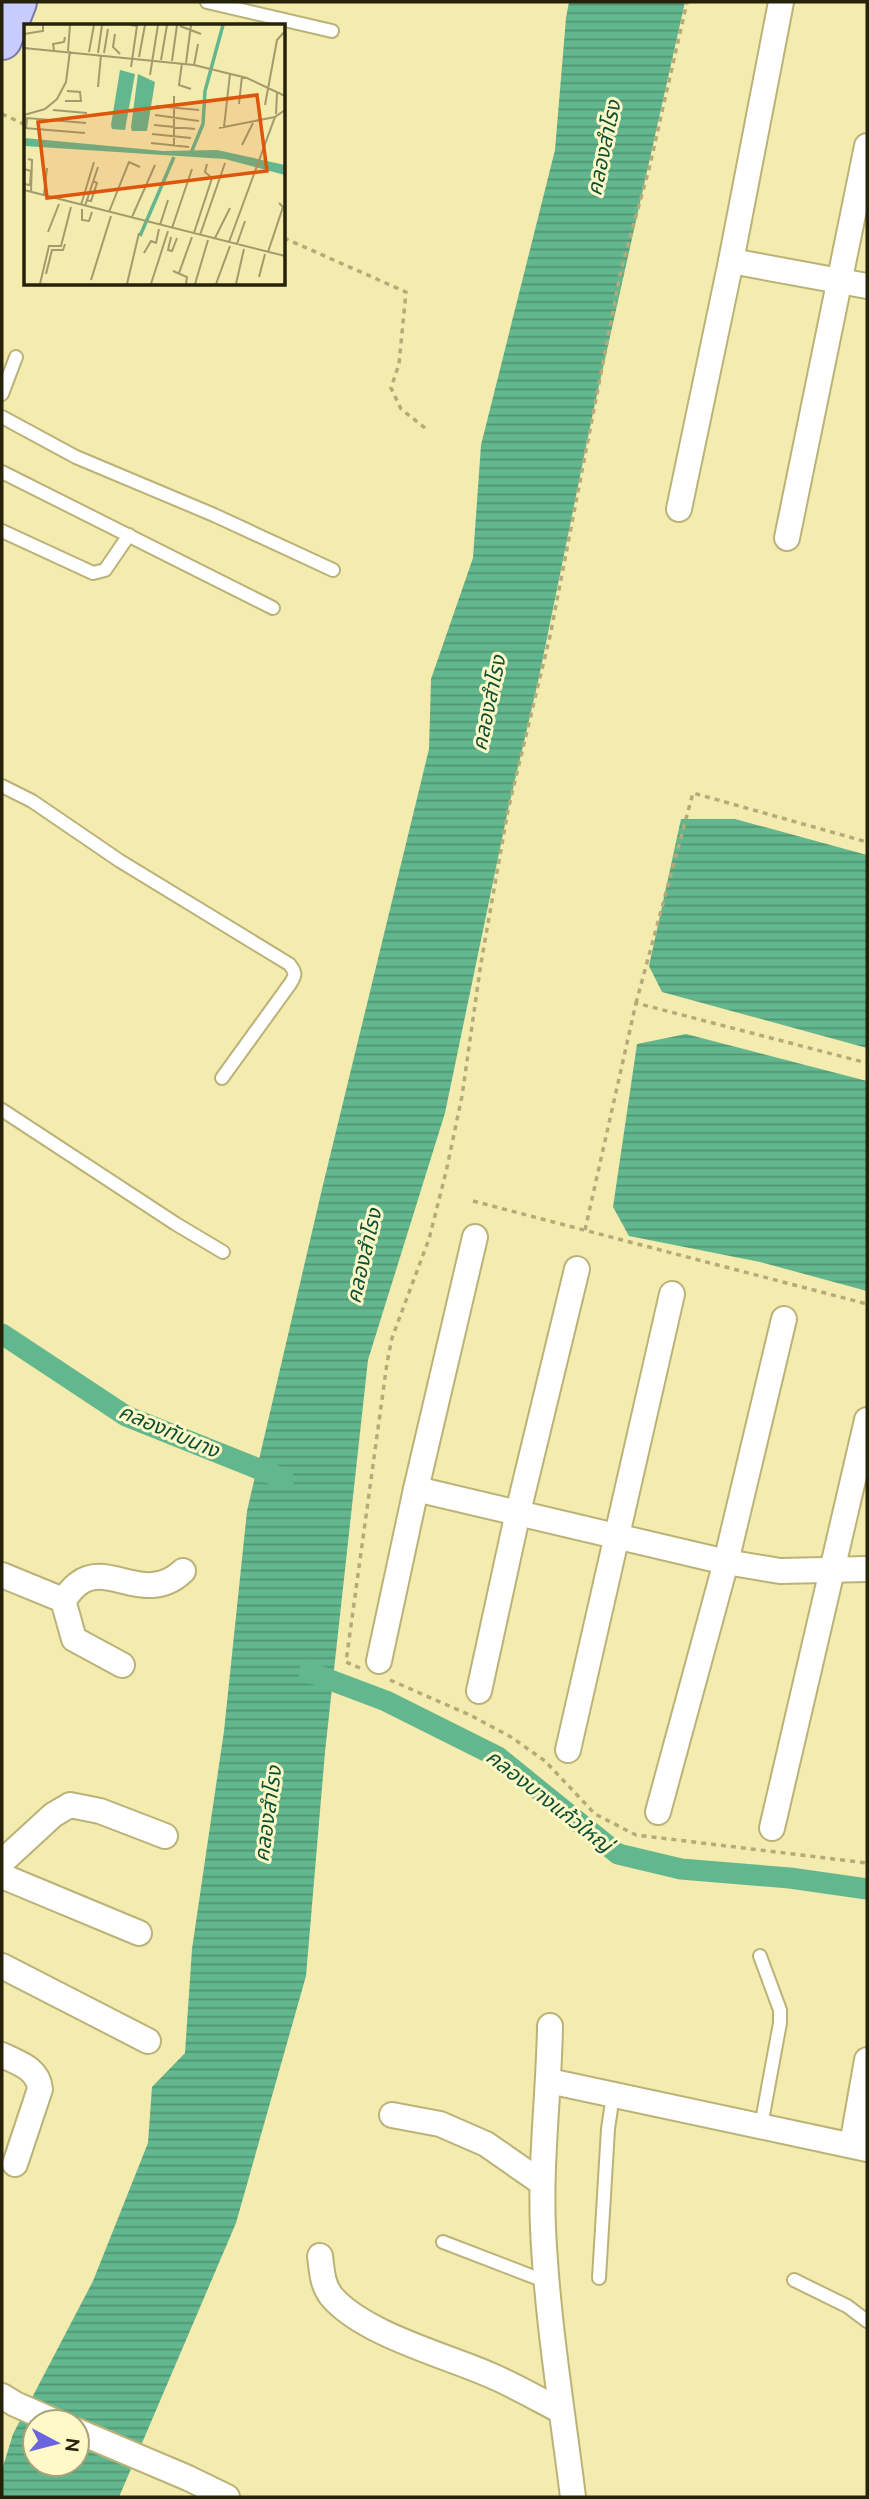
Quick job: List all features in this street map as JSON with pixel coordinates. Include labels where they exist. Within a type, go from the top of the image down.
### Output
[{"type":"main road","points":[[2,40],[17,2]]},
{"type":"street","points":[[679,509],[781,2]]},
{"type":"street","points":[[787,538],[867,146]]},
{"type":"street","points":[[731,261],[867,286]]},
{"type":"street","points":[[378,1670],[416,1489],[475,1237]]},
{"type":"street","points":[[479,1691],[518,1512],[577,1269]]},
{"type":"street","points":[[568,1750],[672,1294]]},
{"type":"street","points":[[658,1812],[726,1562],[784,1318]]},
{"type":"street","points":[[772,1828],[867,1420]]},
{"type":"street","points":[[416,1489],[726,1562],[780,1571],[867,1569]]},
{"type":"street","points":[[63,1600],[78,1584],[93,1578],[110,1578],[145,1586],[158,1585],[174,1579],[183,1571]]},
{"type":"street","points":[[2,1575],[63,1600]]},
{"type":"street","points":[[63,1600],[74,1639],[122,1665]]},
{"type":"street","points":[[2,1861],[53,1815],[69,1805],[100,1811],[164,1836]]},
{"type":"street","points":[[2,1876],[139,1933]]},
{"type":"street","points":[[2,1966],[148,2041]]},
{"type":"street","points":[[550,2026],[542,2183],[547,2282],[573,2497]]},
{"type":"street","points":[[2,2055],[34,2071],[39,2078],[40,2089],[15,2164]]},
{"type":"street","points":[[549,2081],[860,2147],[867,2060]]},
{"type":"street","points":[[392,2115],[440,2124],[486,2144],[542,2183]]},
{"type":"street","points":[[320,2256],[324,2283],[331,2295],[357,2317],[385,2332],[492,2376],[561,2411]]},
{"type":"street","points":[[9,2400],[26,2408]]},
{"type":"street","points":[[91,2437],[227,2497]]},
{"type":"lane","points":[[207,2],[241,5],[332,31]]},
{"type":"lane","points":[[2,394],[16,357]]},
{"type":"lane","points":[[2,417],[76,457],[214,515],[333,570]]},
{"type":"lane","points":[[2,472],[273,608]]},
{"type":"lane","points":[[2,531],[93,573],[105,570],[129,536]]},
{"type":"lane","points":[[2,786],[32,801],[120,861],[295,970],[290,984],[222,1078]]},
{"type":"lane","points":[[2,1110],[223,1252]]},
{"type":"lane","points":[[761,1956],[780,2010],[780,2023],[761,2126]]},
{"type":"lane","points":[[599,2278],[608,2129],[613,2095]]},
{"type":"lane","points":[[443,2242],[547,2282]]},
{"type":"lane","points":[[794,2280],[847,2306],[867,2320]]},
{"type":"path","points":[[687,2],[646,181],[621,270],[550,636],[508,810],[481,963],[462,1096],[446,1172],[429,1239],[392,1338],[346,1662],[378,1670],[511,1737],[545,1761],[595,1814],[636,1835],[867,1863]]},
{"type":"path","points":[[2,114],[24,124]]},
{"type":"path","points":[[285,238],[406,292],[400,364],[391,388],[401,409],[425,428]]},
{"type":"path","points":[[585,1230],[636,1003],[693,793],[867,842]]},
{"type":"path","points":[[636,1003],[867,1063]]},
{"type":"path","points":[[473,1201],[867,1304]]},
{"type":"water","name":"คลองสำโรง","points":[[569,2],[685,2],[594,408],[445,1113],[368,1360],[325,1752],[306,1976],[236,2223],[119,2497],[2,2497],[2,2470],[13,2434],[21,2419],[21,2478],[91,2478],[91,2408],[27,2408],[93,2281],[148,2143],[152,2087],[185,2053],[192,1949],[224,1731],[247,1511],[429,749],[431,679],[473,558],[481,445],[555,150]]},
{"type":"water","points":[[681,819],[735,819],[867,855],[867,1048],[662,992],[649,966]]},
{"type":"water","points":[[686,1034],[867,1081],[867,1291],[760,1262],[629,1236],[613,1207],[637,1044]]},
{"type":"waterway","name":"คลองทับนาง","points":[[2,1334],[126,1416],[284,1479]]},
{"type":"waterway","name":"คลองบางแก้วใหญ่","points":[[309,1672],[386,1701],[498,1757],[618,1854],[681,1869],[790,1878],[867,1889]]}]
